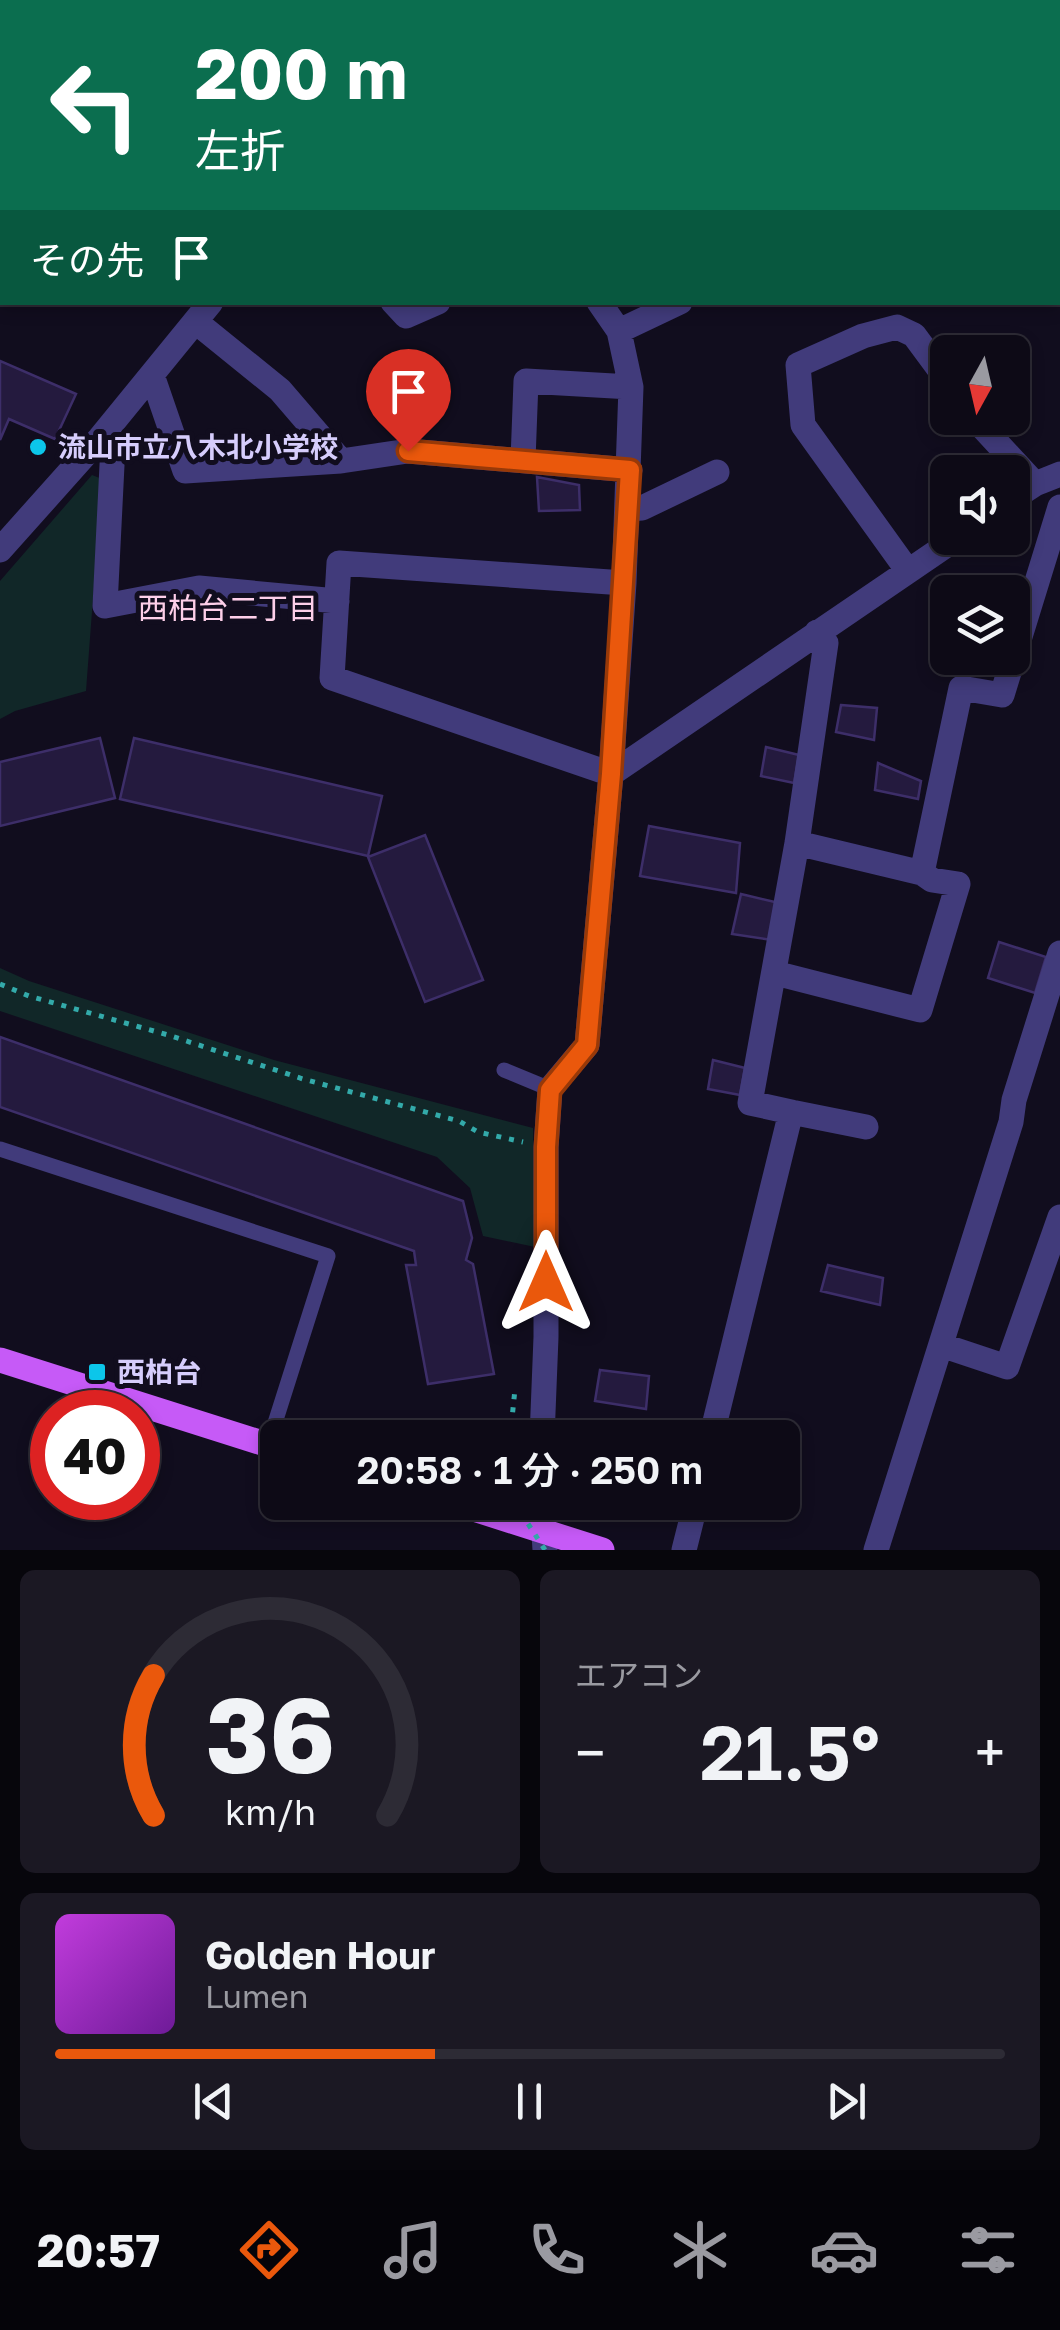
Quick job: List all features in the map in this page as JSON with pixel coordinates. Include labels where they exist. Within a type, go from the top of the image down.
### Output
[{"type":"main road","points":[[0,1360],[260,1442]]},
{"type":"main road","points":[[492,1520],[545,1544],[602,1550]]},
{"type":"street","points":[[396,305],[406,316],[431,305]]},
{"type":"street","points":[[543,1420],[550,1090],[587,1045],[611,774],[628,510],[631,387],[619,331],[601,305]]},
{"type":"street","points":[[619,331],[674,305]]},
{"type":"street","points":[[0,550],[100,438],[204,312],[280,390],[341,461]]},
{"type":"street","points":[[908,572],[803,425],[798,364],[862,336],[897,326],[914,335],[930,356]]},
{"type":"street","points":[[152,375],[185,471],[341,461],[408,451],[630,470]]},
{"type":"street","points":[[523,460],[526,380],[631,387]]},
{"type":"street","points":[[990,435],[1035,484]]},
{"type":"street","points":[[100,438],[113,445],[104,606],[199,588],[338,601]]},
{"type":"street","points":[[628,510],[642,508],[717,472]]},
{"type":"street","points":[[1030,487],[1060,474]]},
{"type":"street","points":[[922,873],[961,688],[1002,695],[1060,507]]},
{"type":"street","points":[[611,774],[932,555]]},
{"type":"street","points":[[611,774],[332,678],[339,563],[624,584]]},
{"type":"street","points":[[818,632],[826,644],[797,843],[750,1103],[866,1127]]},
{"type":"street","points":[[775,973],[920,1010],[958,884],[797,843]]},
{"type":"street","points":[[876,1550],[1060,953]]},
{"type":"street","points":[[716,1420],[791,1112]]},
{"type":"street","points":[[941,1345],[1007,1367],[1060,1217]]},
{"type":"street","points":[[684,1550],[692,1520]]},
{"type":"lane","points":[[504,1070],[550,1090]]},
{"type":"lane","points":[[0,1149],[328,1256],[280,1420]]},
{"type":"path","points":[[0,984],[303,1079],[458,1121],[478,1132],[546,1147]]},
{"type":"path","points":[[527,1520],[545,1544]]},
{"type":"green space","points":[[92,475],[102,479],[86,691],[0,719],[0,581]]},
{"type":"green space","points":[[0,968],[29,981],[274,1060],[533,1128],[535,1247],[483,1236],[470,1188],[437,1157],[0,1011]]},
{"type":"building","points":[[0,361],[76,394],[55,439],[9,419],[0,440]]},
{"type":"building","points":[[537,477],[579,485],[580,510],[539,511]]},
{"type":"building","points":[[841,705],[877,708],[874,740],[836,732]]},
{"type":"building","points":[[100,738],[115,798],[0,826],[0,762]]},
{"type":"building","points":[[134,738],[382,796],[368,856],[120,799]]},
{"type":"building","points":[[766,747],[799,755],[794,783],[761,776]]},
{"type":"building","points":[[878,763],[921,781],[918,799],[875,790]]},
{"type":"building","points":[[649,826],[740,843],[736,893],[640,876]]},
{"type":"building","points":[[425,835],[483,980],[425,1002],[368,857]]},
{"type":"building","points":[[741,894],[779,903],[772,940],[732,934]]},
{"type":"building","points":[[999,942],[1046,957],[1035,993],[988,978]]},
{"type":"building","points":[[0,1037],[463,1201],[472,1238],[466,1260],[473,1264],[494,1374],[428,1384],[406,1265],[416,1265],[414,1251],[0,1107]]},
{"type":"building","points":[[713,1060],[745,1068],[740,1095],[708,1089]]},
{"type":"building","points":[[828,1265],[883,1278],[880,1305],[821,1291]]},
{"type":"building","points":[[600,1370],[649,1376],[646,1409],[595,1401]]},
{"type":"place","name":"流山市立八木北小学校","points":[[38,447]]},
{"type":"place","name":"西柏台","points":[[97,1372]]},
{"type":"district","name":"西柏台二丁目","points":[[228,609]]},
{"type":"route","points":[[408,451],[630,470],[611,774],[587,1045],[550,1090],[546,1282]]}]
